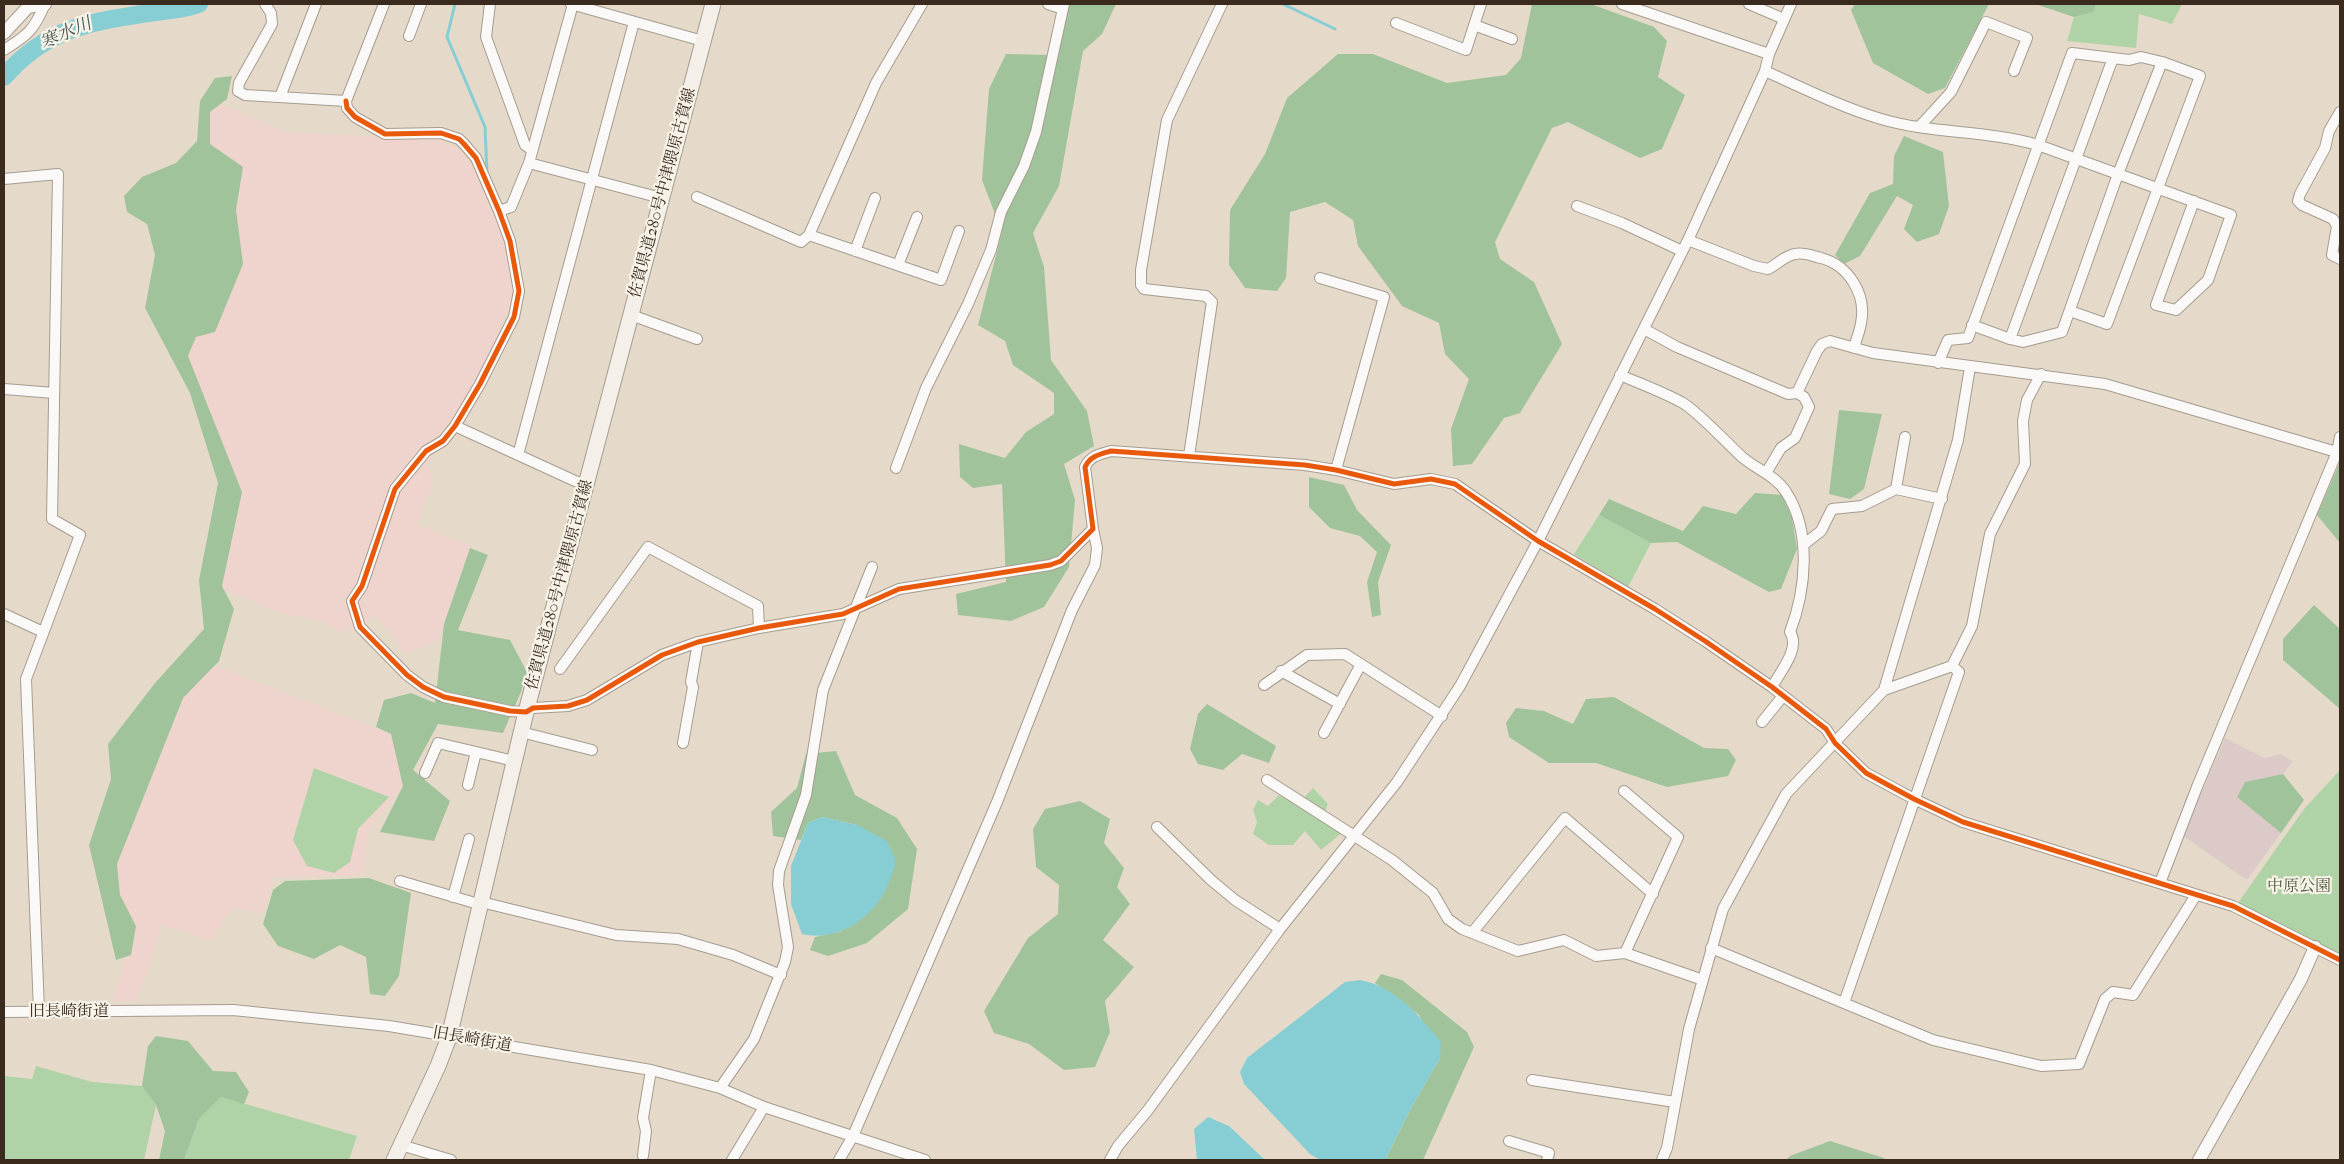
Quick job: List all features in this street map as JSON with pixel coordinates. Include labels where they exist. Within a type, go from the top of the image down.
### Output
[{"type":"main road","name":"佐賀県道280号中津隈原古賀線","points":[[394,1160],[438,1066],[448,1037],[526,712],[712,4]]},
{"type":"street","points":[[4,33],[28,7],[45,4]]},
{"type":"street","points":[[4,50],[28,35],[37,24],[45,4]]},
{"type":"street","points":[[266,4],[271,13],[272,24],[239,83],[238,91],[245,95],[346,101]]},
{"type":"street","points":[[280,97],[316,4]]},
{"type":"street","points":[[384,4],[346,101],[347,108],[355,117],[385,134],[441,133],[458,139],[476,158],[510,241],[519,291],[514,317],[480,384],[455,426],[443,441],[426,451],[395,489],[362,586],[352,601],[360,627],[407,675],[423,687],[444,697],[510,711],[526,712],[533,708],[568,706],[587,700],[662,655],[698,642],[758,628],[843,614],[856,606],[899,589],[1050,565],[1068,555],[1093,529]]},
{"type":"street","points":[[409,36],[421,4]]},
{"type":"street","points":[[490,4],[486,37],[525,145],[532,150]]},
{"type":"street","points":[[499,211],[511,207],[529,163],[572,4],[702,41]]},
{"type":"street","points":[[697,197],[802,242],[809,235],[876,83],[922,4]]},
{"type":"street","points":[[896,468],[926,388],[968,304],[991,250],[1001,212],[1024,166],[1036,132],[1064,6],[1048,4]]},
{"type":"street","points":[[1189,456],[1212,302],[1206,296],[1144,290],[1141,285],[1141,270],[1167,120],[1222,4]]},
{"type":"street","points":[[1396,23],[1466,50],[1479,4]]},
{"type":"street","points":[[1623,4],[1769,54]]},
{"type":"street","points":[[1749,4],[1784,19]]},
{"type":"street","points":[[1110,1160],[1118,1146],[1148,1110],[1280,929],[1397,782],[1460,686],[1538,541],[1688,240],[1765,71],[1769,54],[1791,4]]},
{"type":"street","points":[[518,455],[634,22]]},
{"type":"street","points":[[1919,127],[1951,92],[1986,22],[2028,38],[2014,71]]},
{"type":"street","points":[[1474,25],[1512,38]]},
{"type":"street","points":[[1938,362],[1948,340],[1968,338],[2072,53],[2129,60],[2141,57],[2162,62],[2200,76],[2107,324],[2070,312]]},
{"type":"street","points":[[2010,339],[2113,58]]},
{"type":"street","points":[[1972,325],[2023,342],[2062,332],[2118,174],[2162,62]]},
{"type":"street","points":[[1765,71],[1881,119],[1919,127],[2013,138],[2076,159],[2194,201],[2231,215],[2208,280],[2176,310],[2156,305],[2194,201]]},
{"type":"street","points":[[2340,112],[2328,131],[2325,148],[2298,201],[2302,205],[2333,219],[2337,226],[2332,255],[2340,259]]},
{"type":"street","points":[[529,163],[661,198]]},
{"type":"street","points":[[4,179],[58,174],[52,519],[80,535],[26,679],[39,1011]]},
{"type":"street","points":[[855,251],[875,198]]},
{"type":"street","points":[[1577,206],[1622,223],[1682,252]]},
{"type":"street","points":[[898,265],[917,217]]},
{"type":"street","points":[[809,235],[941,280],[959,231]]},
{"type":"street","points":[[1688,240],[1754,266],[1768,269],[1793,254],[1805,254],[1830,260],[1839,265],[1849,273],[1857,290],[1861,310],[1862,321],[1854,348]]},
{"type":"street","points":[[1320,278],[1384,297],[1336,470]]},
{"type":"street","points":[[631,315],[697,339]]},
{"type":"street","points":[[1644,329],[1677,346],[1788,394],[1797,392],[1804,397],[1809,407],[1795,438],[1780,448],[1766,473]]},
{"type":"street","points":[[1797,392],[1822,344],[1830,340],[1854,348],[1938,362],[2041,374],[2104,384],[2339,453]]},
{"type":"street","points":[[1662,1160],[1667,1148],[1688,1029],[1710,948],[1723,909],[1773,814],[1786,794],[1884,690],[1958,440],[1970,367]]},
{"type":"street","points":[[1884,690],[1952,666],[1972,626],[1990,534],[2025,464],[2023,421],[2027,400],[2041,374]]},
{"type":"street","points":[[1620,375],[1684,404],[1750,464],[1766,473],[1786,491],[1798,517],[1803,545],[1802,589],[1798,610],[1790,632],[1794,638],[1794,646],[1772,688]]},
{"type":"street","points":[[4,389],[54,393]]},
{"type":"street","points":[[455,426],[575,481],[586,484]]},
{"type":"street","points":[[1896,489],[1905,437]]},
{"type":"street","points":[[2160,883],[2198,786],[2339,453],[2340,437]]},
{"type":"street","points":[[839,1160],[853,1136],[997,802],[1072,610],[1094,564],[1097,548],[1085,467],[1088,461],[1097,454],[1111,451],[1189,456],[1336,470],[1394,484],[1431,479],[1455,484],[1538,541],[1655,609],[1772,688],[1826,729],[1835,742],[1866,772],[1914,799],[1963,822],[2248,912],[2340,960]]},
{"type":"street","points":[[1803,545],[1821,531],[1832,509],[1862,506],[1896,489],[1942,499]]},
{"type":"street","points":[[560,669],[648,547],[758,606],[758,628]]},
{"type":"street","points":[[720,1088],[754,1039],[781,975],[788,946],[778,885],[780,871],[806,795],[823,690],[872,567]]},
{"type":"street","points":[[4,614],[43,632]]},
{"type":"street","points":[[683,743],[694,687],[691,682],[698,642]]},
{"type":"street","points":[[1264,684],[1306,655],[1346,654],[1442,716]]},
{"type":"street","points":[[1324,733],[1361,664]]},
{"type":"street","points":[[1844,1003],[1959,672],[1952,666]]},
{"type":"street","points":[[1281,671],[1340,704]]},
{"type":"street","points":[[1762,722],[1783,696]]},
{"type":"street","points":[[521,732],[592,750]]},
{"type":"street","points":[[425,773],[438,743],[514,762]]},
{"type":"street","points":[[468,785],[476,752]]},
{"type":"street","points":[[1268,780],[1392,860],[1433,893],[1448,919],[1472,933],[1518,950],[1564,940],[1596,956],[1626,953],[1702,980]]},
{"type":"street","points":[[1624,791],[1678,837],[1626,953]]},
{"type":"street","points":[[1472,933],[1565,818],[1653,894]]},
{"type":"street","points":[[1157,827],[1210,880],[1280,929]]},
{"type":"street","points":[[453,897],[469,839]]},
{"type":"street","points":[[400,881],[475,903],[481,902],[616,935],[678,939],[733,955],[781,975]]},
{"type":"street","points":[[1710,948],[1933,1040],[2041,1066],[2079,1064],[2105,999],[2113,992],[2133,995],[2196,895]]},
{"type":"street","points":[[2199,1160],[2301,979],[2315,946]]},
{"type":"street","name":"旧長崎街道","points":[[4,1012],[233,1010],[389,1026],[651,1070],[720,1088],[764,1107],[925,1160]]},
{"type":"street","points":[[643,1156],[646,1131],[643,1118],[651,1070]]},
{"type":"street","points":[[1532,1080],[1675,1102]]},
{"type":"street","points":[[732,1160],[764,1107]]},
{"type":"street","points":[[1509,1141],[1549,1153],[1547,1160]]},
{"type":"street","points":[[401,1145],[452,1160]]},
{"type":"shaded area","points":[[210,99],[285,132],[437,140],[458,147],[474,167],[505,243],[514,296],[485,366],[427,465],[434,479],[417,525],[465,543],[470,548],[437,641],[405,653],[377,616],[341,633],[324,622],[284,614],[215,586],[232,490],[181,350],[201,146]]},
{"type":"shaded area","points":[[203,661],[391,734],[403,786],[368,831],[363,875],[273,877],[263,913],[232,908],[212,940],[160,925],[152,961],[136,1001],[113,1001],[128,948],[110,863],[174,697]]},
{"type":"shaded area","points":[[2225,738],[2265,758],[2280,754],[2293,761],[2283,774],[2245,782],[2237,797],[2281,833],[2247,880],[2183,836]]},
{"type":"green space","points":[[1060,4],[1116,4],[1102,34],[1083,51],[1059,186],[1033,233],[1044,267],[1051,360],[1087,411],[1094,446],[1064,464],[1075,500],[1069,567],[1044,607],[1011,621],[958,615],[956,594],[1006,582],[1002,484],[973,488],[960,477],[959,444],[1005,458],[1026,432],[1054,414],[1054,393],[1013,365],[1005,341],[978,325],[1002,232],[982,180],[989,89],[1006,54],[1050,55]]},
{"type":"green space","points":[[1532,4],[1591,4],[1654,27],[1667,41],[1658,77],[1685,95],[1662,149],[1640,158],[1568,122],[1552,128],[1495,242],[1500,259],[1534,282],[1562,344],[1520,413],[1504,418],[1472,464],[1453,466],[1451,429],[1469,379],[1445,354],[1439,323],[1402,306],[1358,246],[1353,220],[1325,202],[1290,212],[1286,278],[1277,291],[1245,288],[1229,265],[1230,210],[1265,154],[1287,98],[1338,54],[1373,54],[1447,83],[1506,75],[1521,58]]},
{"type":"green space","points":[[1855,4],[1989,4],[1945,88],[1928,94],[1873,63],[1851,10]]},
{"type":"green space","points":[[2035,4],[2096,4],[2094,12],[2074,17]]},
{"type":"green space","points":[[2096,4],[2182,4],[2172,24],[2139,14],[2136,48],[2067,41],[2074,17],[2094,12]]},
{"type":"green space","points":[[232,76],[227,99],[210,112],[210,144],[243,167],[236,210],[243,264],[215,332],[196,337],[188,356],[242,492],[222,586],[234,609],[219,661],[183,698],[117,864],[120,895],[136,926],[131,955],[116,960],[89,845],[111,779],[108,744],[155,683],[204,629],[199,580],[218,483],[190,393],[145,308],[155,255],[147,224],[127,212],[124,196],[142,177],[176,163],[197,141],[200,101],[215,78]]},
{"type":"green space","points":[[1904,136],[1943,152],[1949,206],[1939,234],[1917,242],[1904,229],[1913,205],[1897,196],[1860,256],[1844,264],[1835,255],[1870,193],[1893,184],[1894,156]]},
{"type":"green space","points":[[1839,410],[1882,414],[1864,489],[1850,499],[1829,494]]},
{"type":"green space","points":[[2340,462],[2340,543],[2317,515]]},
{"type":"green space","points":[[1309,477],[1344,485],[1357,510],[1391,545],[1378,582],[1381,615],[1372,617],[1367,582],[1377,552],[1360,536],[1330,528],[1309,507]]},
{"type":"green space","points":[[1755,493],[1782,495],[1792,518],[1797,549],[1781,589],[1769,592],[1677,542],[1651,543],[1599,515],[1609,499],[1683,531],[1703,506],[1736,514]]},
{"type":"green space","points":[[1599,515],[1651,543],[1628,587],[1574,554]]},
{"type":"green space","points":[[470,548],[488,555],[458,630],[510,640],[527,672],[521,692],[503,733],[438,724],[413,770],[450,801],[434,841],[380,832],[403,786],[391,734],[376,727],[384,700],[411,693],[435,703],[444,624]]},
{"type":"green space","points":[[2314,605],[2340,629],[2340,709],[2283,660],[2283,639]]},
{"type":"green space","points":[[1614,697],[1704,748],[1728,749],[1736,760],[1728,776],[1667,787],[1596,763],[1549,763],[1509,737],[1506,723],[1516,708],[1544,711],[1573,724],[1586,699]]},
{"type":"green space","points":[[1207,704],[1276,746],[1269,763],[1242,754],[1223,770],[1198,764],[1190,749],[1198,714]]},
{"type":"green space","points":[[836,751],[855,795],[897,818],[917,849],[908,909],[867,943],[828,956],[810,950],[815,937],[842,931],[857,825],[822,817],[808,823],[801,840],[773,836],[771,812],[797,788],[806,754]]},
{"type":"green space","points":[[314,768],[389,797],[358,829],[350,862],[334,873],[307,866],[293,840]]},
{"type":"green space","name":"中原公園","points":[[2340,770],[2340,955],[2238,903],[2304,809]]},
{"type":"green space","points":[[2283,774],[2304,800],[2281,833],[2237,797],[2245,782]]},
{"type":"green space","points":[[1313,788],[1328,804],[1322,819],[1344,831],[1321,850],[1305,831],[1293,845],[1269,845],[1253,834],[1257,822],[1253,810],[1258,800],[1268,806],[1279,795],[1297,805]]},
{"type":"green space","points":[[1080,801],[1110,819],[1104,843],[1124,868],[1117,887],[1130,904],[1103,940],[1134,967],[1105,1001],[1110,1032],[1095,1067],[1064,1070],[1029,1044],[994,1033],[984,1011],[1028,938],[1058,914],[1059,885],[1036,867],[1033,829],[1045,809]]},
{"type":"green space","points":[[369,878],[411,893],[399,976],[385,996],[370,994],[366,957],[340,945],[314,959],[278,946],[263,924],[273,890],[285,881]]},
{"type":"green space","points":[[1381,974],[1402,980],[1467,1032],[1474,1047],[1423,1160],[1385,1160],[1411,1108],[1440,1058],[1419,1015],[1375,983]]},
{"type":"green space","points":[[156,1036],[188,1041],[213,1071],[236,1072],[249,1092],[244,1104],[221,1097],[199,1119],[184,1160],[159,1160],[165,1131],[156,1105],[142,1086],[148,1046]]},
{"type":"green space","points":[[36,1066],[92,1082],[142,1086],[156,1105],[144,1160],[4,1160],[4,1076],[32,1079]]},
{"type":"green space","points":[[221,1097],[357,1136],[349,1160],[184,1160],[199,1119]]},
{"type":"green space","points":[[1830,1141],[1884,1158],[1885,1160],[1786,1160],[1790,1156]]},
{"type":"water","points":[[822,817],[857,825],[887,841],[895,862],[885,890],[878,903],[868,914],[844,930],[817,936],[802,934],[791,904],[791,866],[808,823]]},
{"type":"water","points":[[1360,980],[1372,983],[1395,995],[1415,1013],[1441,1042],[1440,1058],[1411,1108],[1385,1160],[1320,1160],[1310,1154],[1244,1084],[1240,1072],[1247,1058],[1345,982]]},
{"type":"water","points":[[1208,1117],[1229,1126],[1265,1160],[1197,1160],[1194,1129]]},
{"type":"waterway","name":"寒水川","points":[[4,77],[36,48],[70,30],[107,20],[181,9],[199,4]]},
{"type":"waterway","points":[[455,4],[447,37],[485,127],[487,174]]},
{"type":"waterway","points":[[1283,4],[1335,29]]},
{"type":"cycle path","points":[[346,101],[347,108],[355,117],[385,134],[441,133],[459,139],[464,144],[476,158],[499,211],[510,241],[519,291],[514,317],[480,384],[455,426],[443,441],[426,451],[395,489],[362,586],[352,601],[360,627],[407,675],[423,687],[444,697],[510,711],[526,712],[533,708],[568,706],[587,700],[662,655],[698,642],[759,628],[843,614],[899,589],[1050,565],[1061,561],[1093,529],[1085,467],[1087,463],[1099,454],[1111,451],[1305,465],[1336,470],[1394,484],[1431,479],[1455,484],[1538,541],[1655,609],[1705,641],[1772,687],[1826,729],[1835,743],[1866,773],[1914,799],[1963,822],[2233,906],[2340,960]]}]
